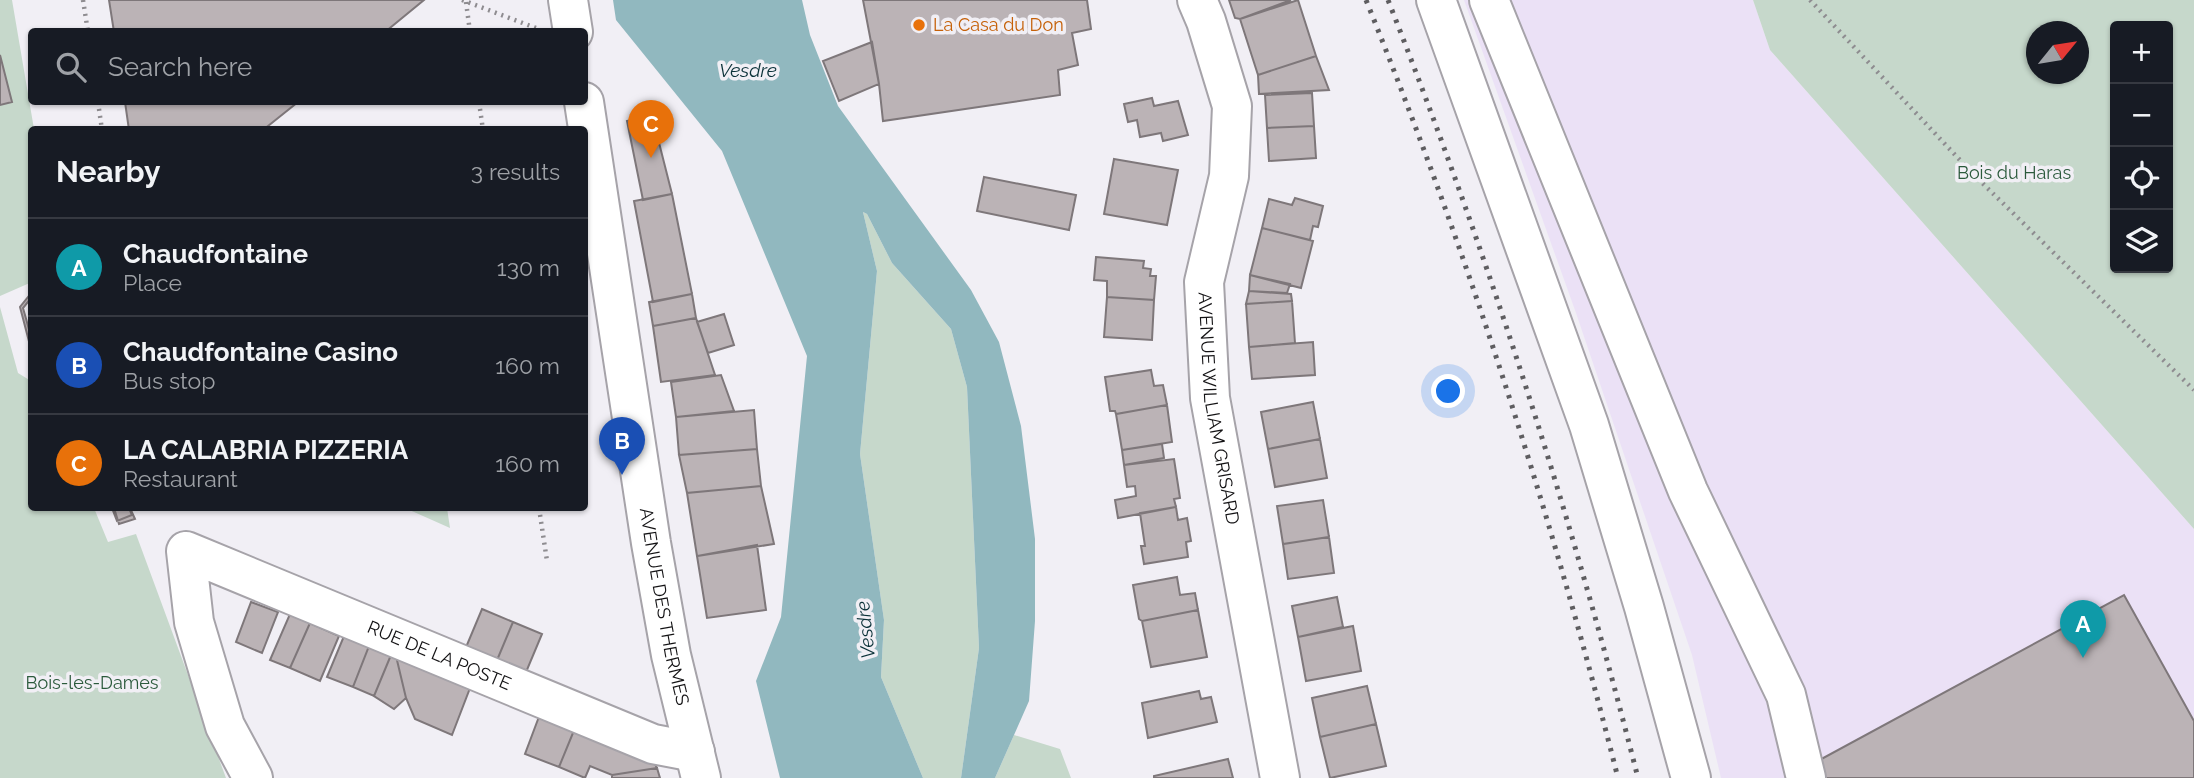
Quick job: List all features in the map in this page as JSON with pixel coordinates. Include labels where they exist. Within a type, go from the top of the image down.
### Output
[{"type":"street","points":[[557,28],[568,0]]},
{"type":"street","name":"AVENUE WILLIAM GRISARD","points":[[1197,0],[1232,106],[1229,176],[1203,282],[1210,398],[1279,778]]},
{"type":"street","points":[[1436,0],[1589,425],[1644,607],[1691,778]]},
{"type":"street","points":[[1489,0],[1688,491],[1786,695],[1806,778]]},
{"type":"street","name":"AVENUE DES THERMES","points":[[584,105],[588,126]]},
{"type":"street","name":"AVENUE DES THERMES","points":[[588,129],[650,542],[671,655],[698,765]]},
{"type":"street","name":"RUE DE LA POSTE","points":[[253,778],[225,726],[194,622],[186,551],[698,765]]},
{"type":"path","points":[[83,0],[87,28]]},
{"type":"path","points":[[1810,0],[1973,174],[2194,390]]},
{"type":"path","points":[[464,1],[526,26],[541,28]]},
{"type":"path","points":[[464,1],[469,28]]},
{"type":"path","points":[[98,105],[101,126]]},
{"type":"path","points":[[479,105],[482,126]]},
{"type":"path","points":[[539,511],[547,561]]},
{"type":"shaded area","points":[[1464,0],[1753,0],[1770,50],[2194,529],[2194,778],[1721,778],[1692,655],[1576,313]]},
{"type":"green space","points":[[0,0],[12,0],[33,126],[28,126],[28,284],[0,296]]},
{"type":"green space","name":"Bois du Haras","points":[[1753,0],[2194,0],[2194,529],[1770,50]]},
{"type":"green space","points":[[863,212],[867,214],[892,263],[951,329],[967,387],[979,648],[961,778],[923,778],[881,677],[884,620],[860,454],[877,271]]},
{"type":"green space","name":"Bois-les-Dames","points":[[0,307],[18,373],[28,379],[28,511],[95,511],[108,542],[136,534],[226,778],[0,778]]},
{"type":"green space","points":[[412,511],[447,511],[450,528]]},
{"type":"green space","points":[[1014,735],[1060,749],[1071,778],[995,778]]},
{"type":"water","name":"Vesdre","points":[[613,0],[802,0],[810,35],[838,106],[971,290],[999,342],[1021,426],[1035,539],[1035,621],[1029,701],[995,778],[961,778],[979,648],[967,387],[951,329],[892,263],[867,214],[863,212],[877,271],[860,454],[884,620],[881,677],[923,778],[780,778],[756,681],[781,617],[807,356],[722,151],[616,20]]},
{"type":"building","points":[[109,0],[424,0],[390,28],[113,28]]},
{"type":"building","points":[[863,0],[1087,0],[1091,29],[1072,33],[1078,65],[1058,70],[1060,95],[883,121]]},
{"type":"building","points":[[1229,0],[1291,0],[1240,19],[1235,18]]},
{"type":"building","points":[[1298,0],[1316,56],[1258,75],[1240,19]]},
{"type":"building","points":[[872,42],[879,84],[839,101],[823,61]]},
{"type":"building","points":[[0,55],[12,102],[0,105]]},
{"type":"building","points":[[1316,56],[1329,90],[1259,94],[1258,75]]},
{"type":"building","points":[[1312,93],[1314,126],[1267,128],[1265,95]]},
{"type":"building","points":[[1152,98],[1154,106],[1178,101],[1188,135],[1163,141],[1161,133],[1140,137],[1137,120],[1128,122],[1124,104]]},
{"type":"building","points":[[125,105],[294,105],[268,126],[128,126]]},
{"type":"building","points":[[652,115],[672,194],[643,200],[627,121]]},
{"type":"building","points":[[1314,126],[1316,158],[1269,161],[1267,128]]},
{"type":"building","points":[[1114,159],[1178,170],[1167,225],[1104,214]]},
{"type":"building","points":[[984,177],[1076,195],[1069,230],[977,211]]},
{"type":"building","points":[[672,194],[692,294],[653,302],[634,201]]},
{"type":"building","points":[[1295,198],[1323,206],[1318,227],[1313,226],[1310,240],[1262,228],[1269,199],[1292,205]]},
{"type":"building","points":[[1262,228],[1313,241],[1301,288],[1250,275]]},
{"type":"building","points":[[1096,257],[1144,261],[1143,268],[1151,269],[1150,276],[1156,276],[1154,300],[1107,297],[1107,281],[1094,280]]},
{"type":"building","points":[[1250,275],[1290,284],[1287,293],[1249,291]]},
{"type":"building","points":[[1249,291],[1291,294],[1292,301],[1246,304]]},
{"type":"building","points":[[692,294],[696,318],[653,326],[649,302]]},
{"type":"building","points":[[28,297],[23,308],[28,338],[20,307]]},
{"type":"building","points":[[1107,297],[1154,300],[1152,340],[1104,337]]},
{"type":"building","points":[[1292,301],[1295,343],[1249,347],[1246,304]]},
{"type":"building","points":[[724,314],[734,345],[708,353],[697,322]]},
{"type":"building","points":[[696,318],[715,375],[661,382],[653,326]]},
{"type":"building","points":[[1313,342],[1315,375],[1252,379],[1249,347]]},
{"type":"building","points":[[1151,370],[1154,386],[1163,385],[1167,405],[1116,414],[1115,411],[1110,411],[1105,377]]},
{"type":"building","points":[[721,375],[734,411],[676,417],[671,382]]},
{"type":"building","points":[[1313,402],[1320,439],[1268,449],[1261,412]]},
{"type":"building","points":[[1167,405],[1172,442],[1122,450],[1116,414]]},
{"type":"building","points":[[754,410],[757,449],[679,455],[676,417]]},
{"type":"building","points":[[1320,439],[1327,478],[1275,487],[1268,449]]},
{"type":"building","points":[[1162,444],[1164,458],[1124,465],[1122,450]]},
{"type":"building","points":[[757,449],[761,486],[687,493],[679,455]]},
{"type":"building","points":[[1174,459],[1180,498],[1174,499],[1176,507],[1118,518],[1115,500],[1136,496],[1135,486],[1127,487],[1124,465]]},
{"type":"building","points":[[761,486],[774,544],[697,556],[687,493]]},
{"type":"building","points":[[1323,500],[1329,537],[1283,544],[1277,506]]},
{"type":"building","points":[[1176,507],[1178,520],[1187,518],[1191,541],[1186,542],[1188,557],[1144,564],[1141,546],[1145,546],[1140,513]]},
{"type":"building","points":[[113,511],[130,511],[132,515],[117,521]]},
{"type":"building","points":[[115,511],[131,511],[135,519],[119,524]]},
{"type":"building","points":[[1329,537],[1334,573],[1288,579],[1283,544]]},
{"type":"building","points":[[757,545],[766,610],[707,618],[697,556]]},
{"type":"building","points":[[1177,577],[1180,595],[1195,593],[1198,610],[1142,621],[1139,619],[1133,585]]},
{"type":"building","points":[[2124,595],[2194,721],[2194,778],[1821,778],[1814,763]]},
{"type":"building","points":[[1337,597],[1343,627],[1298,637],[1292,606]]},
{"type":"building","points":[[251,602],[278,612],[262,653],[236,642]]},
{"type":"building","points":[[482,609],[513,622],[495,665],[464,652]]},
{"type":"building","points":[[1198,610],[1207,657],[1151,667],[1142,621]]},
{"type":"building","points":[[290,614],[310,623],[290,668],[270,660]]},
{"type":"building","points":[[513,622],[542,634],[524,677],[495,665]]},
{"type":"building","points":[[310,623],[339,636],[320,681],[290,668]]},
{"type":"building","points":[[1353,626],[1361,671],[1306,681],[1298,637]]},
{"type":"building","points":[[344,636],[369,646],[353,687],[327,677]]},
{"type":"building","points":[[369,646],[391,655],[374,696],[353,687]]},
{"type":"building","points":[[391,655],[396,656],[406,698],[394,709],[374,696]]},
{"type":"building","points":[[396,656],[470,688],[452,735],[415,719],[406,698]]},
{"type":"building","points":[[1367,686],[1376,724],[1320,737],[1312,698]]},
{"type":"building","points":[[1199,691],[1201,699],[1211,697],[1217,722],[1148,738],[1142,703]]},
{"type":"building","points":[[540,714],[575,728],[559,767],[525,754]]},
{"type":"building","points":[[1376,724],[1386,766],[1330,778],[1320,737]]},
{"type":"building","points":[[575,728],[651,756],[657,768],[612,775],[590,766],[585,778],[559,767]]},
{"type":"building","points":[[1228,759],[1233,778],[1154,778],[1154,776]]},
{"type":"building","points":[[657,768],[660,778],[612,778],[612,775]]},
{"type":"railway","points":[[1366,0],[1439,191],[1505,384],[1565,580],[1618,778]]},
{"type":"railway","points":[[1388,0],[1460,192],[1525,385],[1585,581],[1638,778]]},
{"type":"place","name":"La Casa du Don","points":[[919,25]]},
{"type":"place","name":"LA CALABRIA PIZZERIA","points":[[651,158]]},
{"type":"place","name":"Chaudfontaine Casino","points":[[622,475]]},
{"type":"place","name":"Chaudfontaine","points":[[2083,658]]}]
